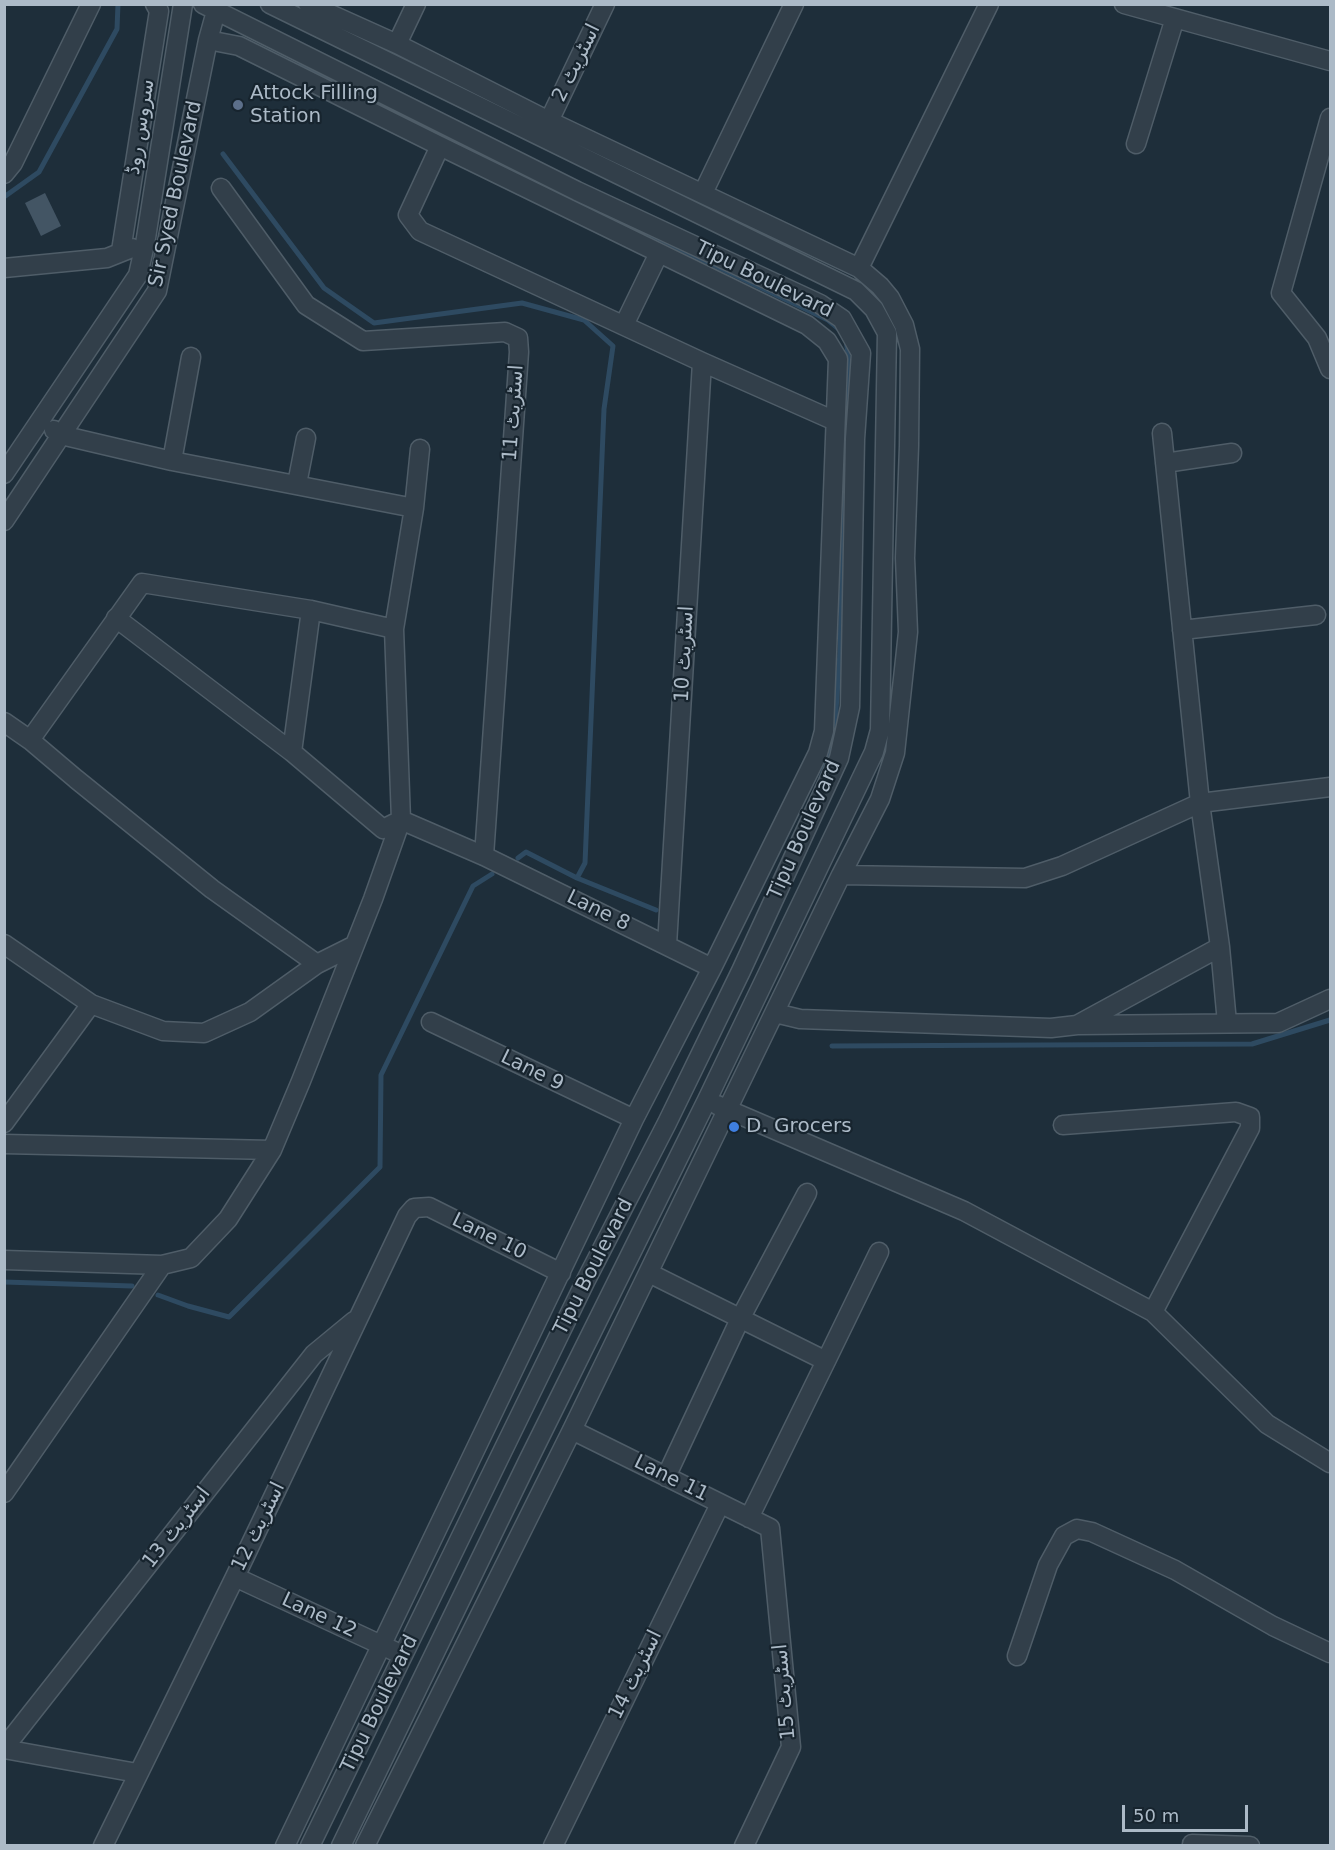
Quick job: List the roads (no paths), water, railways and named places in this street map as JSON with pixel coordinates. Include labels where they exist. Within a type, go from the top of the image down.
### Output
[{"type":"street","points":[[4,174],[13,164],[91,4]]},
{"type":"street","name":"سروس روڈ","points":[[121,251],[159,11],[155,4]]},
{"type":"street","name":"Sir Syed Boulevard","points":[[4,474],[138,275],[145,244],[183,4]]},
{"type":"street","name":"Tipu Boulevard","points":[[270,4],[329,23],[626,178],[856,291],[874,309],[887,333],[880,730],[874,752],[707,1100],[341,1845]]},
{"type":"street","points":[[308,4],[329,23],[397,44],[549,121],[859,268],[890,298],[904,325],[909,349],[909,446],[905,558],[908,632],[895,753],[880,799],[572,1430],[365,1845]]},
{"type":"street","points":[[397,44],[416,4]]},
{"type":"street","name":"اسٹریٹ 2","points":[[549,121],[605,4]]},
{"type":"street","points":[[703,193],[794,4]]},
{"type":"street","points":[[859,268],[989,4]]},
{"type":"street","points":[[1124,4],[1330,61]]},
{"type":"street","name":"Sir Syed Boulevard","points":[[4,521],[157,291],[213,7]]},
{"type":"street","name":"Tipu Boulevard","points":[[213,7],[577,191],[820,304],[842,319],[861,353],[855,439],[850,707],[839,758],[672,1113],[586,1280],[310,1845]]},
{"type":"street","points":[[1136,144],[1175,18]]},
{"type":"street","points":[[208,40],[239,46],[807,325],[827,341],[838,359],[824,731],[815,760],[634,1119],[285,1845]]},
{"type":"street","points":[[1330,117],[1281,293],[1317,338],[1330,369]]},
{"type":"street","points":[[440,146],[408,215],[420,231],[835,421]]},
{"type":"street","points":[[626,178],[634,160]]},
{"type":"street","name":"اسٹریٹ 11","points":[[221,188],[306,305],[363,340],[505,332],[518,338],[484,856]]},
{"type":"street","points":[[4,268],[107,258],[145,244]]},
{"type":"street","points":[[624,325],[659,253]]},
{"type":"street","points":[[172,461],[191,357]]},
{"type":"street","name":"اسٹریٹ 10","points":[[668,945],[702,362]]},
{"type":"street","points":[[41,419],[61,435],[172,461],[414,508]]},
{"type":"street","points":[[1162,433],[1200,802],[1220,947],[1227,1023]]},
{"type":"street","points":[[297,484],[306,438]]},
{"type":"street","points":[[4,1260],[162,1265],[191,1258],[228,1219],[272,1150],[373,899],[401,820],[394,628],[414,508],[420,449]]},
{"type":"street","points":[[1165,463],[1232,453]]},
{"type":"street","points":[[30,740],[142,583],[311,610],[394,628]]},
{"type":"street","points":[[292,752],[311,610]]},
{"type":"street","points":[[1182,630],[1316,615]]},
{"type":"street","points":[[116,618],[292,752],[382,829],[401,820]]},
{"type":"street","points":[[4,722],[30,740],[213,889],[317,964]]},
{"type":"street","points":[[841,875],[1025,878],[1062,866],[1200,802],[1330,787]]},
{"type":"street","points":[[788,815],[832,840]]},
{"type":"street","name":"Lane 8","points":[[401,820],[484,856],[712,968]]},
{"type":"street","points":[[4,944],[92,1004],[164,1031],[204,1033],[250,1012],[317,964],[353,946]]},
{"type":"street","points":[[1077,1025],[1220,947]]},
{"type":"street","points":[[775,1013],[800,1019],[1051,1028],[1077,1025],[1278,1023],[1330,999]]},
{"type":"street","points":[[4,1123],[92,1004]]},
{"type":"street","name":"Lane 9","points":[[431,1022],[634,1119]]},
{"type":"street","points":[[707,1100],[964,1211],[1154,1312],[1267,1424],[1330,1463]]},
{"type":"street","points":[[1063,1125],[1236,1112],[1250,1117],[1250,1128],[1154,1312]]},
{"type":"street","points":[[4,1144],[272,1150]]},
{"type":"street","points":[[666,1477],[740,1319],[807,1193]]},
{"type":"street","name":"Lane 10","points":[[414,1208],[429,1207],[561,1272]]},
{"type":"street","name":"اسٹریٹ 12","points":[[103,1845],[235,1577],[407,1216],[414,1208]]},
{"type":"street","points":[[749,1518],[879,1252]]},
{"type":"street","points":[[4,1493],[162,1265]]},
{"type":"street","points":[[649,1273],[826,1361]]},
{"type":"street","name":"اسٹریٹ 13","points":[[4,1748],[314,1354],[359,1317]]},
{"type":"street","name":"Lane 11","points":[[572,1430],[770,1528]]},
{"type":"street","points":[[505,1447],[528,1461]]},
{"type":"street","name":"اسٹریٹ 14","points":[[554,1845],[720,1504]]},
{"type":"street","name":"اسٹریٹ 15","points":[[744,1845],[791,1747],[770,1528]]},
{"type":"street","points":[[1017,1656],[1047,1566],[1064,1536],[1077,1529],[1092,1532],[1175,1570],[1273,1626],[1330,1653]]},
{"type":"street","name":"Lane 12","points":[[235,1577],[404,1655]]},
{"type":"street","points":[[4,1748],[137,1773]]},
{"type":"street","points":[[1192,1844],[1250,1845]]},
{"type":"waterway","points":[[4,197],[39,172],[117,29],[118,4]]},
{"type":"waterway","points":[[299,66],[509,167]]},
{"type":"waterway","points":[[223,154],[324,288],[374,323],[522,303],[584,320],[613,346],[604,409],[585,863],[577,878]]},
{"type":"waterway","points":[[645,232],[828,320],[840,330]]},
{"type":"waterway","points":[[821,778],[834,739],[840,652],[848,353],[846,340]]},
{"type":"waterway","points":[[518,858],[526,852],[577,878],[656,910]]},
{"type":"waterway","points":[[158,1295],[229,1317],[380,1167],[381,1075],[473,886],[492,874]]},
{"type":"waterway","points":[[832,1046],[1252,1044],[1330,1020]]},
{"type":"waterway","points":[[4,1282],[132,1286]]},
{"type":"place","name":"Attock Filling Station","points":[[238,105]]},
{"type":"place","name":"D. Grocers","points":[[734,1127]]}]
